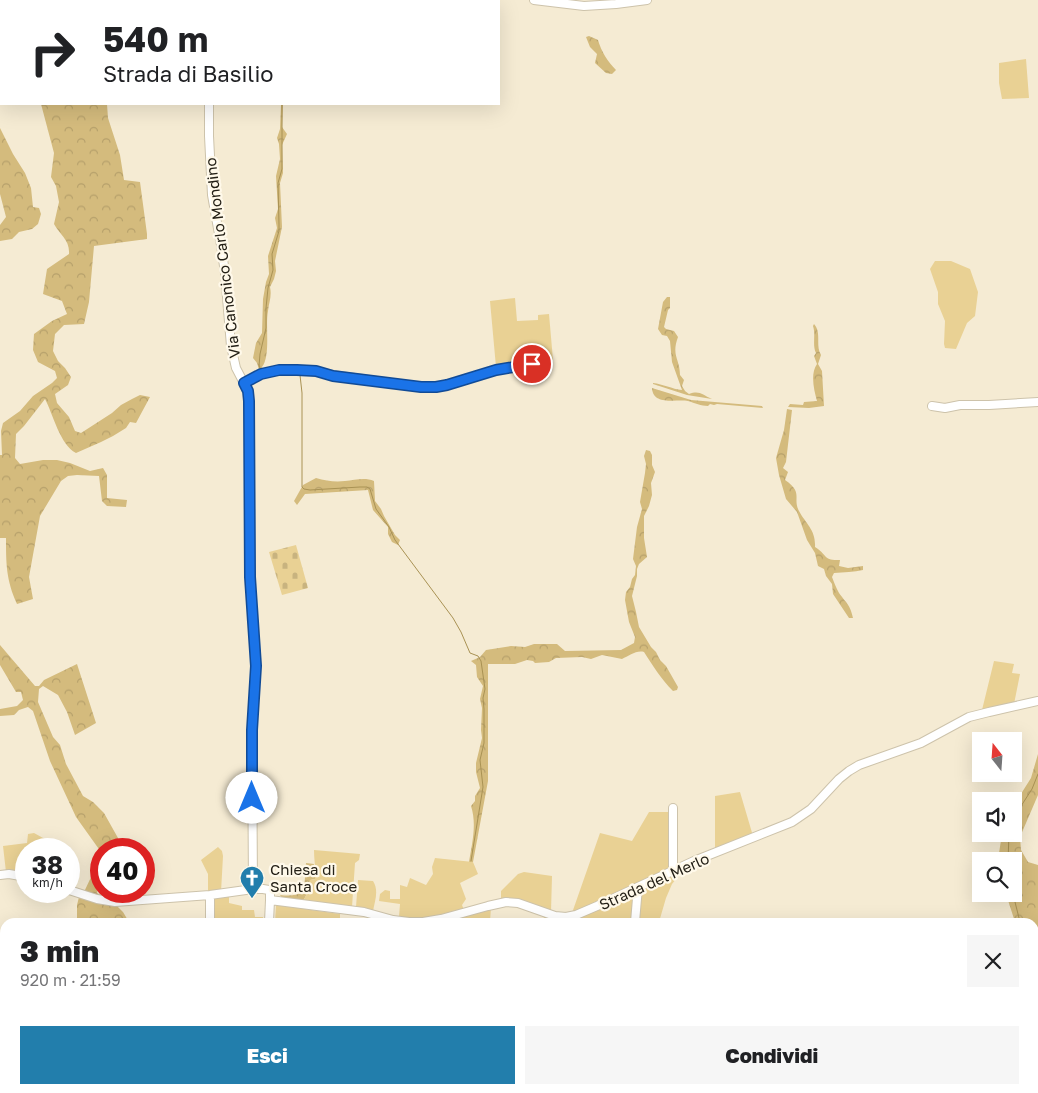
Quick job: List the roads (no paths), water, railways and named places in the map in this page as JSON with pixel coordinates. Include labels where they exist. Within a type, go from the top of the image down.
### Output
[{"type":"street","points":[[534,0],[584,6],[647,0]]},
{"type":"street","name":"Via Canonico Carlo Mondino","points":[[209,105],[212,196],[225,273],[231,346],[236,368],[248,391],[249,401],[250,577],[256,666],[252,730],[253,889]]},
{"type":"street","points":[[244,383],[261,374],[279,370],[297,370],[316,371],[343,377],[421,387],[436,387],[496,370],[532,364]]},
{"type":"street","points":[[932,406],[945,408],[960,405],[1038,402]]},
{"type":"street","name":"Strada del Merlo","points":[[445,918],[506,902],[518,903],[555,916],[566,917],[576,915],[694,861],[792,822],[811,809],[839,778],[859,765],[921,743],[969,717],[1038,701]]},
{"type":"street","points":[[673,808],[673,871]]},
{"type":"street","points":[[0,875],[15,875]]},
{"type":"street","points":[[635,918],[638,887]]},
{"type":"street","points":[[80,894],[115,902],[210,895],[253,889]]},
{"type":"street","name":"Strada del Merlo","points":[[253,889],[269,890],[270,900],[364,912],[386,918]]},
{"type":"street","points":[[210,895],[210,918]]},
{"type":"street","points":[[268,918],[270,900]]},
{"type":"waterway","points":[[261,370],[259,366],[260,354],[266,328],[268,288],[273,270],[272,254],[279,231],[278,183],[282,169],[282,105]]},
{"type":"waterway","points":[[269,376],[289,374]]},
{"type":"waterway","points":[[300,375],[302,393],[302,487],[310,490],[360,487],[370,489],[376,509],[389,527],[395,540],[453,618],[470,653],[478,656],[481,661],[485,689],[483,698],[484,743],[480,760],[483,787],[471,861]]},
{"type":"waterway","points":[[1022,805],[1032,789],[1038,774]]},
{"type":"waterway","points":[[1008,852],[1009,842]]},
{"type":"waterway","points":[[1015,902],[1019,918]]},
{"type":"place","name":"Chiesa di Santa Croce","points":[[252,899]]}]
